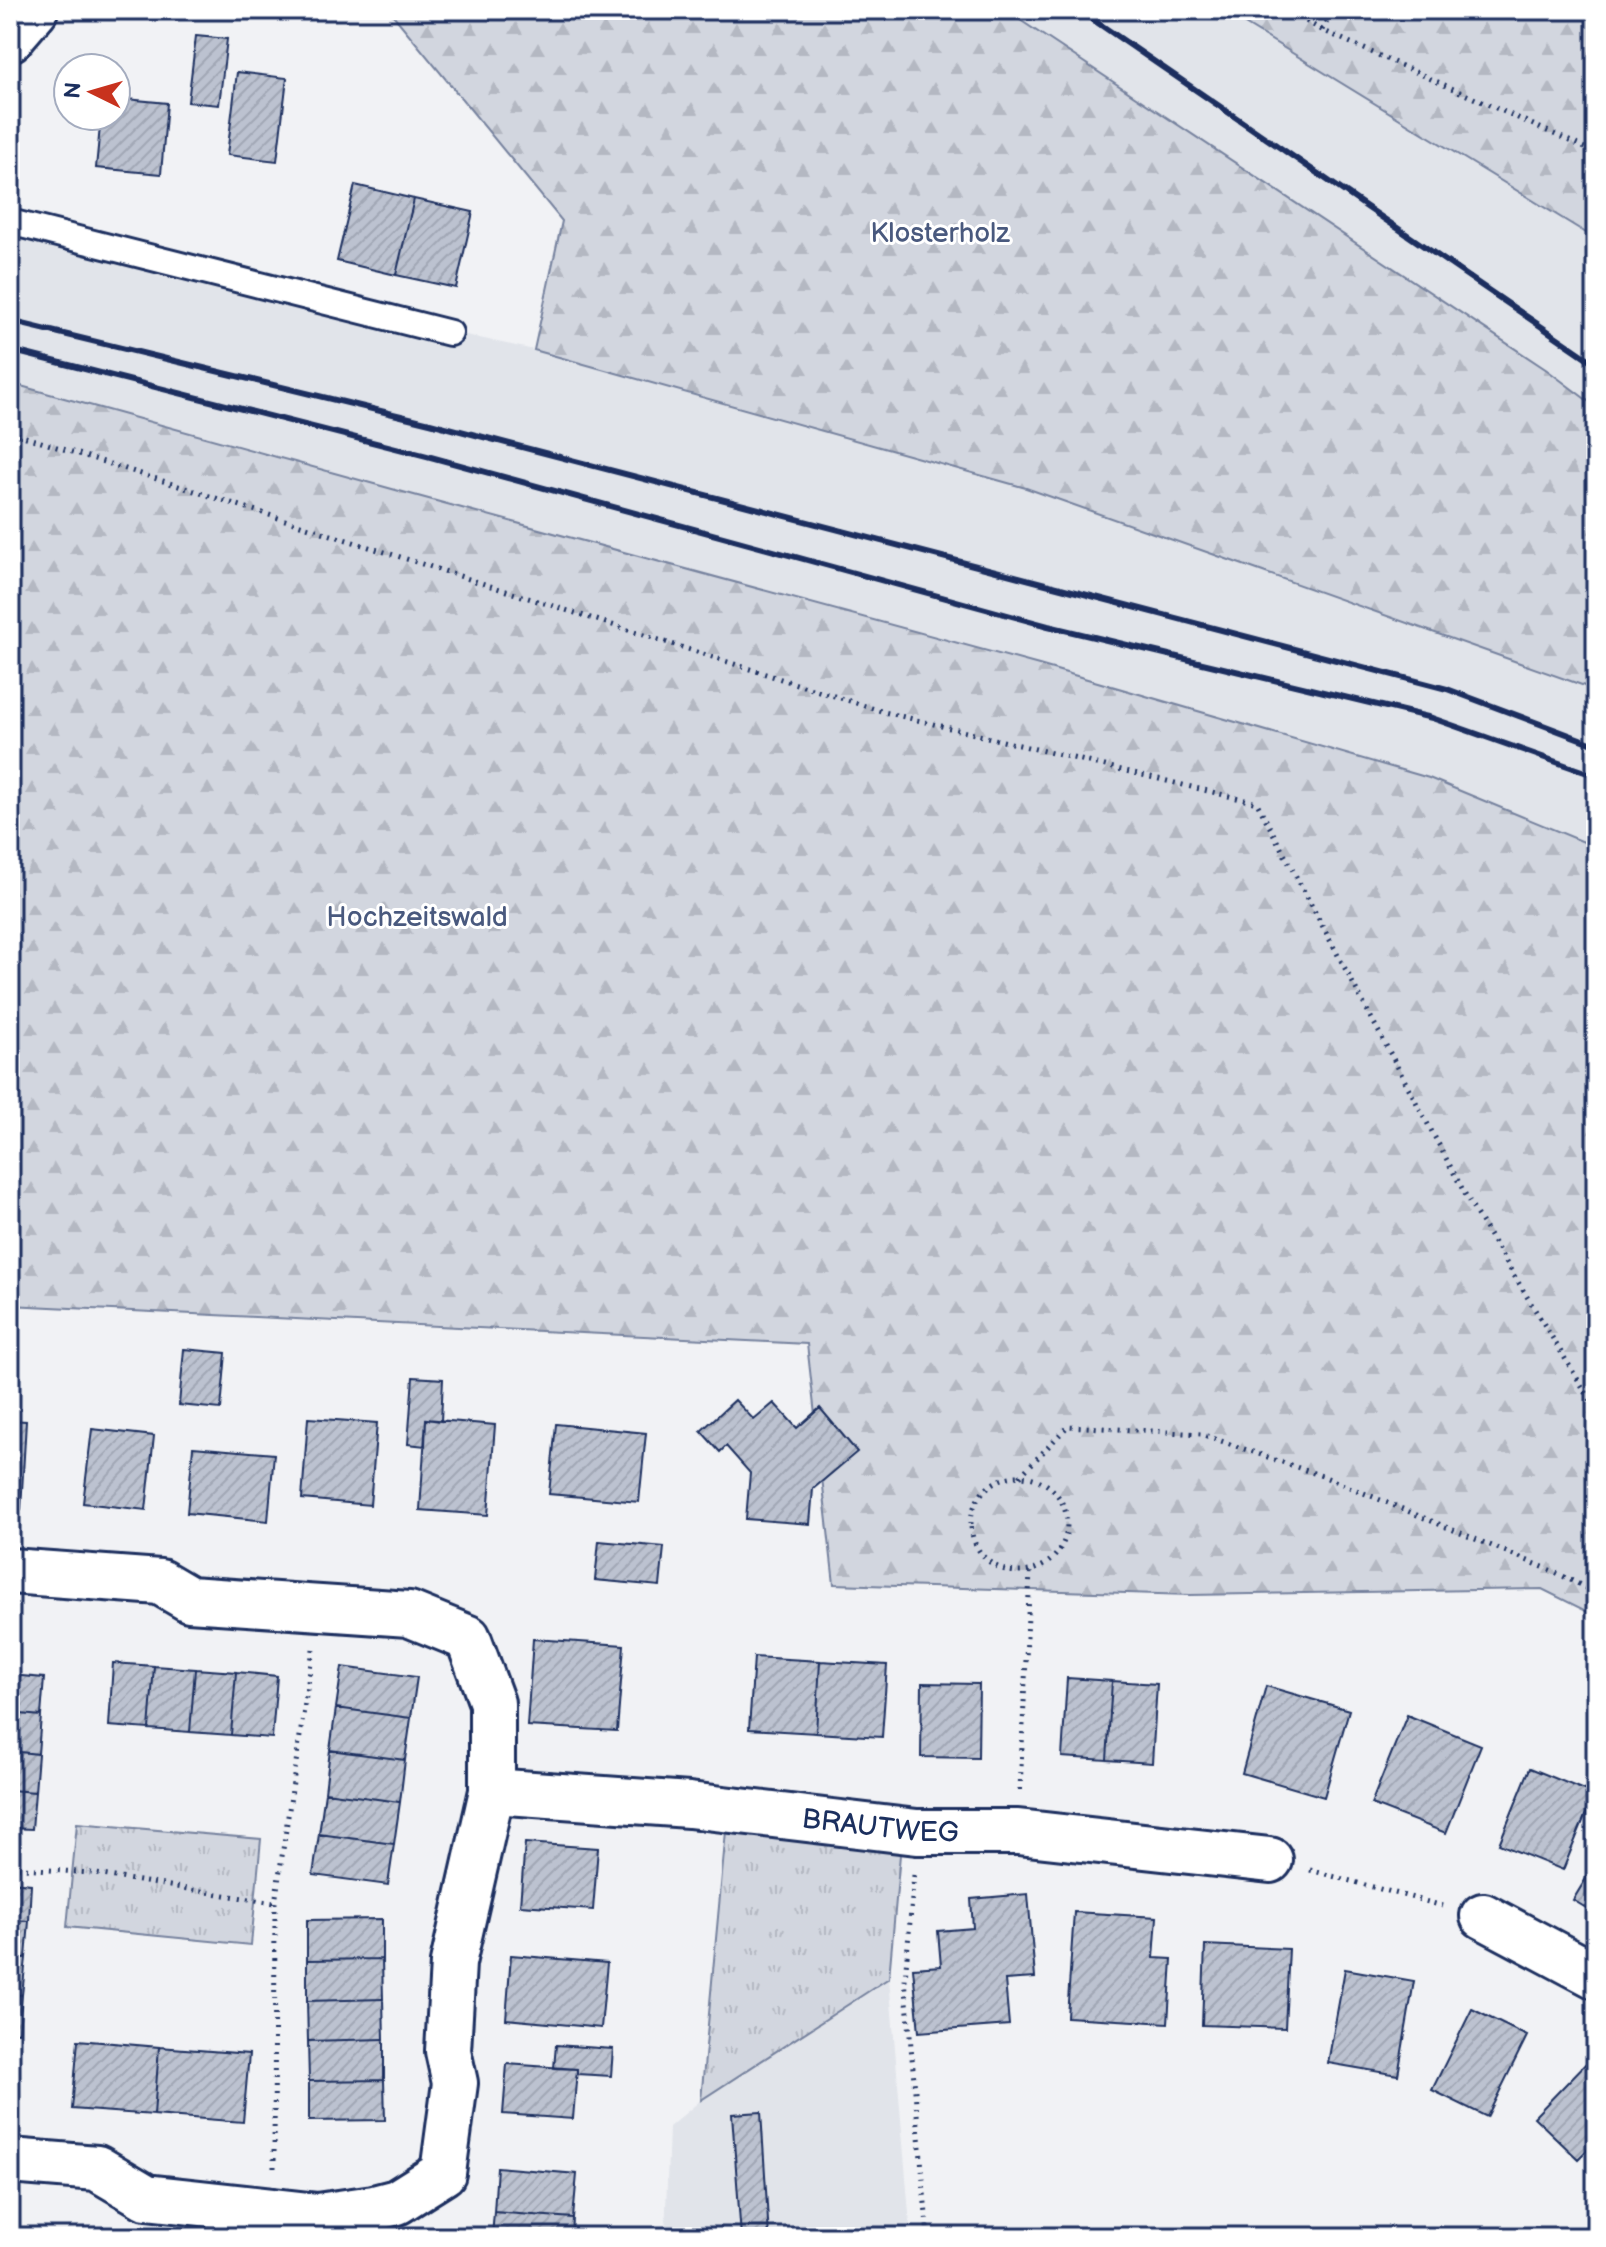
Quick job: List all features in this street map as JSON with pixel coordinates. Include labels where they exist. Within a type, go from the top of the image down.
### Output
[{"type":"street","points":[[10,39],[35,10]]},
{"type":"street","points":[[10,1571],[160,1582],[189,1599],[409,1614],[468,1638],[492,1703],[492,1791],[453,1963],[448,2051],[455,2083],[443,2173],[397,2202],[317,2227],[274,2210],[146,2197],[97,2168],[10,2161]]},
{"type":"street","name":"BRAUTWEG","points":[[492,1791],[689,1805],[917,1832],[1018,1832],[1270,1860]]},
{"type":"street","points":[[1483,1916],[1596,1976]]},
{"type":"lane","points":[[10,222],[450,333]]},
{"type":"path","points":[[1285,10],[1322,30],[1596,153]]},
{"type":"path","points":[[1322,30],[1334,10]]},
{"type":"path","points":[[10,432],[884,712],[1257,803],[1472,1207],[1596,1409]]},
{"type":"path","points":[[1020,1476],[1068,1426],[1201,1434],[1325,1477],[1555,1572],[1596,1593]]},
{"type":"path","points":[[1020,1476],[1037,1479],[1051,1488],[1060,1498],[1066,1513],[1067,1530],[1062,1546],[1051,1560],[1030,1572],[997,1568],[983,1558],[974,1543],[970,1527],[977,1499],[989,1486],[1003,1478],[1020,1476]]},
{"type":"path","points":[[1018,1832],[1030,1572]]},
{"type":"path","points":[[274,2210],[275,1903],[319,1608]]},
{"type":"path","points":[[917,1832],[905,1979],[928,2237]]},
{"type":"path","points":[[1270,1860],[1483,1916]]},
{"type":"path","points":[[10,1867],[90,1873],[275,1903]]},
{"type":"shaded area","points":[[1005,10],[1222,10],[1596,239],[1596,407],[1547,370]]},
{"type":"shaded area","points":[[10,234],[534,350],[1026,488],[1596,690],[1596,847],[1429,778],[1039,665],[10,383]]},
{"type":"shaded area","points":[[889,1978],[911,2237],[665,2237],[669,2127],[701,2100]]},
{"type":"green space","name":"Klosterholz","points":[[389,10],[1005,10],[1547,370],[1596,407],[1596,690],[1026,488],[534,350],[562,221]]},
{"type":"green space","points":[[1222,10],[1596,10],[1596,239]]},
{"type":"green space","name":"Hochzeitswald","points":[[10,383],[1039,665],[1429,778],[1596,847],[1596,1616],[1542,1589],[1190,1595],[834,1584],[807,1344],[10,1305]]},
{"type":"green space","points":[[77,1823],[261,1839],[251,1945],[67,1927]]},
{"type":"green space","points":[[726,1831],[901,1843],[889,1978],[701,2100]]},
{"type":"building","points":[[196,36],[227,39],[219,105],[188,102]]},
{"type":"building","points":[[237,72],[287,78],[277,161],[227,155]]},
{"type":"building","points":[[132,100],[167,103],[161,174],[96,168],[99,132],[132,132]]},
{"type":"building","points":[[355,185],[414,199],[396,275],[337,261]]},
{"type":"building","points":[[414,199],[473,212],[456,288],[396,275]]},
{"type":"building","points":[[184,1349],[226,1353],[221,1409],[179,1405]]},
{"type":"building","points":[[413,1377],[443,1379],[441,1421],[426,1419],[425,1446],[408,1444]]},
{"type":"building","points":[[735,1400],[754,1420],[774,1403],[797,1428],[820,1408],[857,1452],[813,1489],[810,1524],[746,1519],[750,1473],[726,1446],[720,1452],[701,1431]]},
{"type":"building","points":[[308,1418],[377,1423],[370,1505],[302,1499]]},
{"type":"building","points":[[426,1419],[495,1425],[488,1515],[420,1510]]},
{"type":"building","points":[[10,1420],[26,1421],[21,1509],[10,1509]]},
{"type":"building","points":[[556,1424],[646,1433],[639,1502],[549,1494]]},
{"type":"building","points":[[92,1429],[154,1436],[146,1510],[83,1503]]},
{"type":"building","points":[[193,1447],[274,1454],[268,1521],[187,1513]]},
{"type":"building","points":[[599,1541],[664,1547],[660,1586],[595,1580]]},
{"type":"building","points":[[533,1639],[624,1645],[617,1731],[527,1726]]},
{"type":"building","points":[[754,1657],[820,1661],[816,1733],[749,1729]]},
{"type":"building","points":[[820,1661],[887,1665],[882,1737],[816,1733]]},
{"type":"building","points":[[113,1663],[154,1666],[149,1729],[109,1726]]},
{"type":"building","points":[[154,1666],[195,1669],[190,1732],[149,1729]]},
{"type":"building","points":[[342,1667],[417,1677],[411,1718],[336,1708]]},
{"type":"building","points":[[195,1669],[236,1672],[231,1735],[190,1732]]},
{"type":"building","points":[[236,1672],[277,1676],[272,1738],[231,1735]]},
{"type":"building","points":[[10,1675],[44,1678],[41,1716],[10,1713]]},
{"type":"building","points":[[1067,1678],[1112,1681],[1107,1760],[1062,1757]]},
{"type":"building","points":[[1112,1681],[1157,1684],[1152,1763],[1107,1760]]},
{"type":"building","points":[[922,1683],[979,1684],[978,1758],[921,1757]]},
{"type":"building","points":[[1266,1686],[1349,1710],[1324,1797],[1242,1773]]},
{"type":"building","points":[[336,1708],[411,1718],[405,1760],[330,1750]]},
{"type":"building","points":[[10,1713],[41,1716],[38,1754],[10,1751]]},
{"type":"building","points":[[1407,1715],[1481,1745],[1446,1833],[1371,1804]]},
{"type":"building","points":[[330,1750],[405,1760],[400,1802],[325,1792]]},
{"type":"building","points":[[10,1751],[38,1754],[35,1792],[10,1790]]},
{"type":"building","points":[[1530,1768],[1594,1794],[1563,1870],[1499,1844]]},
{"type":"building","points":[[10,1790],[35,1792],[32,1829],[10,1828]]},
{"type":"building","points":[[325,1792],[400,1802],[394,1844],[319,1834]]},
{"type":"building","points":[[319,1834],[394,1844],[388,1885],[313,1875]]},
{"type":"building","points":[[525,1843],[598,1848],[593,1910],[520,1905]]},
{"type":"building","points":[[1596,1862],[1596,1914],[1573,1900]]},
{"type":"building","points":[[10,1882],[31,1884],[29,1921],[10,1920]]},
{"type":"building","points":[[1028,1894],[1035,1978],[1005,1980],[1009,2025],[919,2032],[913,1968],[941,1966],[938,1931],[973,1928],[971,1899]]},
{"type":"building","points":[[1074,1912],[1157,1917],[1154,1958],[1172,1959],[1168,2023],[1067,2017]]},
{"type":"building","points":[[382,1919],[382,1959],[307,1960],[307,1920]]},
{"type":"building","points":[[10,1920],[29,1921],[26,1958],[10,1957]]},
{"type":"building","points":[[1205,1945],[1289,1949],[1285,2028],[1202,2025]]},
{"type":"building","points":[[511,1955],[607,1963],[601,2028],[506,2019]]},
{"type":"building","points":[[10,1957],[26,1958],[22,1995],[10,1994]]},
{"type":"building","points":[[382,1959],[383,1999],[307,2001],[307,1960]]},
{"type":"building","points":[[1345,1969],[1414,1981],[1398,2075],[1328,2063]]},
{"type":"building","points":[[10,1994],[22,1995],[19,2032],[10,2031]]},
{"type":"building","points":[[383,1999],[384,2039],[308,2041],[307,2001]]},
{"type":"building","points":[[1472,2009],[1527,2036],[1487,2117],[1432,2090]]},
{"type":"building","points":[[384,2039],[384,2080],[309,2081],[308,2041]]},
{"type":"building","points":[[78,2040],[159,2047],[154,2115],[72,2109]]},
{"type":"building","points":[[556,2045],[613,2049],[611,2076],[577,2074],[577,2069],[554,2068]]},
{"type":"building","points":[[159,2047],[249,2054],[243,2122],[154,2115]]},
{"type":"building","points":[[1595,2054],[1596,2141],[1578,2159],[1534,2117]]},
{"type":"building","points":[[507,2064],[577,2069],[573,2119],[503,2114]]},
{"type":"building","points":[[384,2080],[385,2120],[309,2121],[309,2081]]},
{"type":"building","points":[[761,2112],[769,2237],[741,2237],[732,2114]]},
{"type":"building","points":[[497,2167],[577,2174],[573,2218],[494,2212]]},
{"type":"building","points":[[494,2212],[573,2218],[572,2237],[492,2237]]},
{"type":"building","points":[[1421,2230],[1424,2237],[1405,2237]]},
{"type":"railway","points":[[1079,10],[1596,364]]},
{"type":"railway","points":[[10,321],[430,423],[1447,689],[1596,745]]},
{"type":"railway","points":[[10,350],[427,456],[1048,626],[1432,718],[1596,776]]}]
